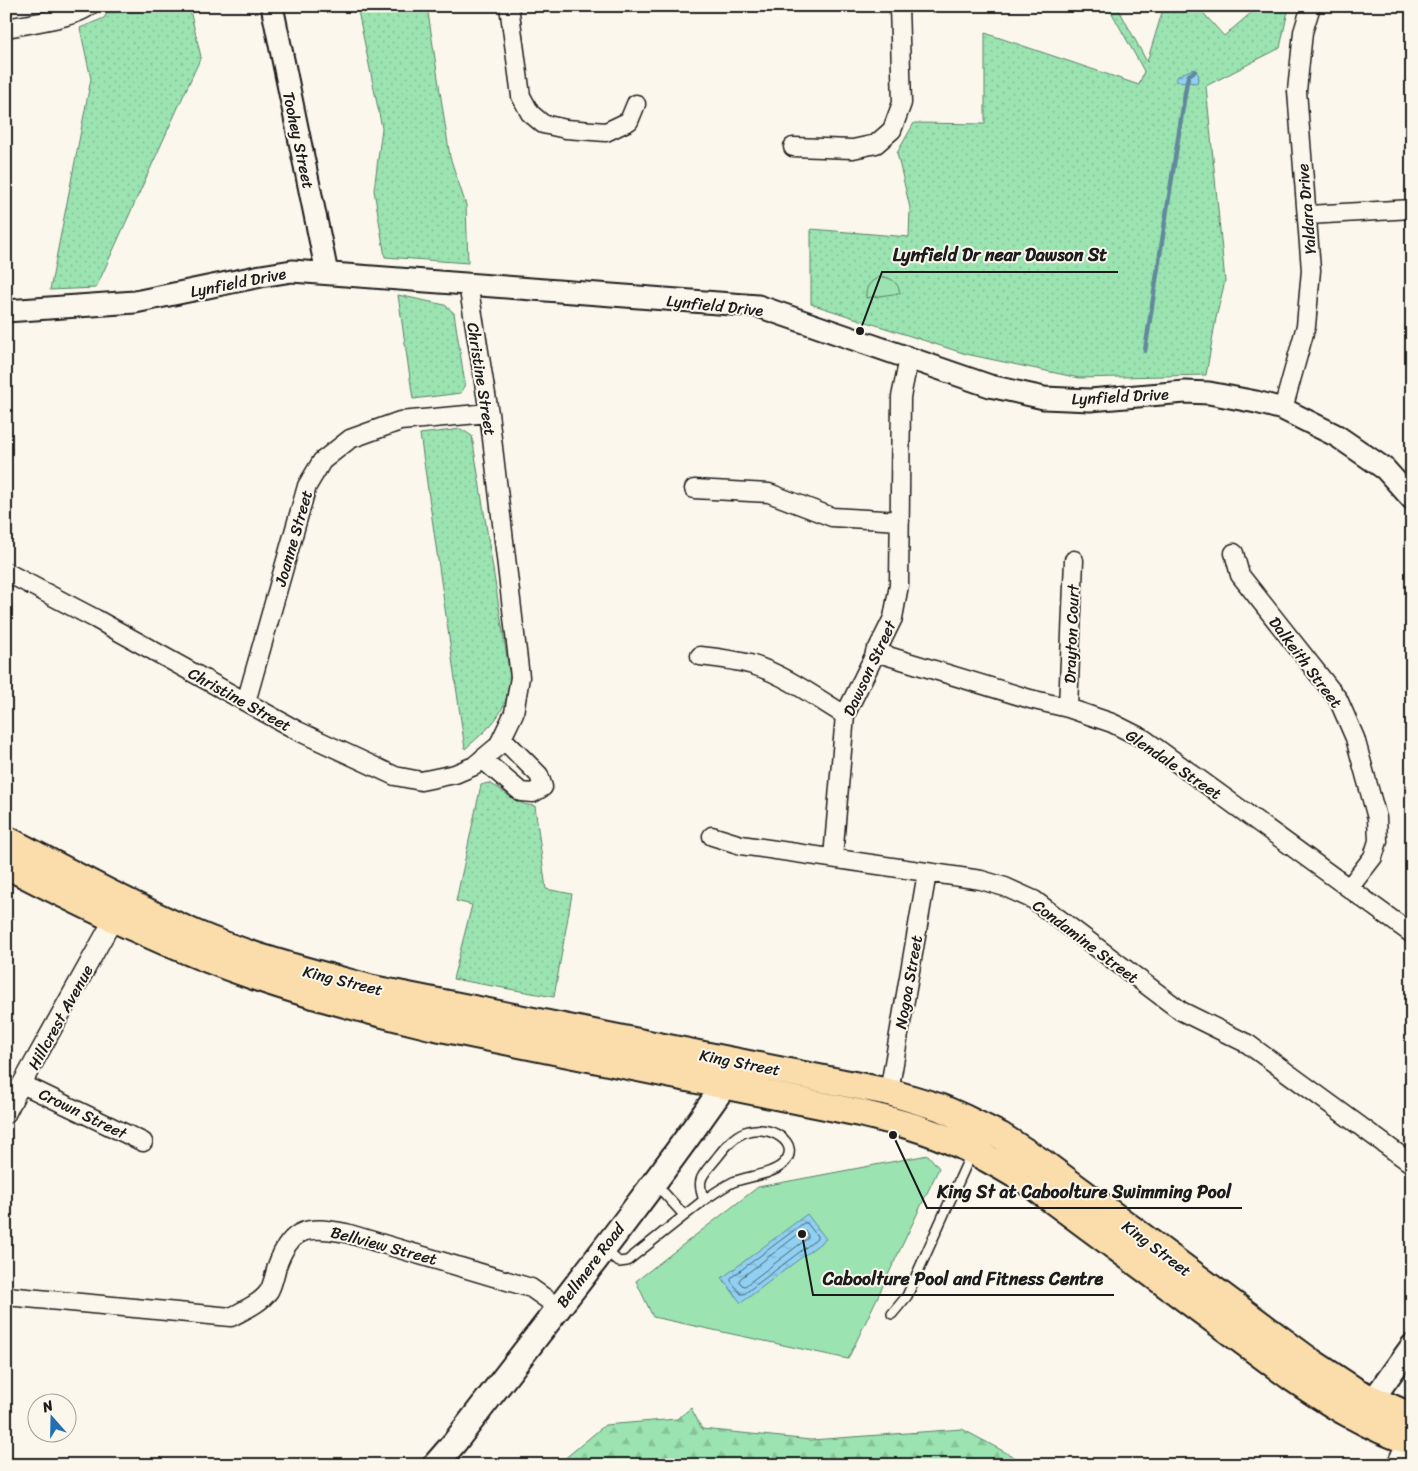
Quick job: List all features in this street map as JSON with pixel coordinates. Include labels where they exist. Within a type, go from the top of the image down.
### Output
[{"type":"main road","name":"King Street","points":[[6,839],[109,893],[198,934],[306,972],[373,988],[889,1092],[939,1107],[1001,1136],[1043,1163],[1129,1242]]},
{"type":"main road","name":"King Street","points":[[6,865],[114,920],[182,949],[259,978],[362,1009],[431,1026],[902,1123],[923,1130],[973,1151],[998,1164],[1129,1242],[1340,1382],[1366,1410],[1410,1433]]},
{"type":"main road","name":"Bellmere Road","points":[[435,1465],[455,1442],[652,1184],[740,1062]]},
{"type":"street","points":[[6,28],[67,16],[86,10],[89,6]]},
{"type":"street","name":"Toohey Street","points":[[272,6],[326,273]]},
{"type":"street","points":[[509,6],[521,96],[530,113],[543,124],[566,129],[606,132],[629,121],[636,104]]},
{"type":"street","points":[[793,147],[853,149],[876,144],[892,130],[902,103],[899,6]]},
{"type":"street","name":"Yaldara Drive","points":[[1283,409],[1308,317],[1311,270],[1297,90],[1303,32],[1312,6]]},
{"type":"street","points":[[1308,215],[1412,209]]},
{"type":"street","name":"Lynfield Drive","points":[[6,311],[135,302],[292,271],[758,306],[990,386],[1044,398],[1090,400],[1161,393],[1209,393],[1283,409],[1337,436],[1385,469],[1412,499]]},
{"type":"street","name":"Christine Street","points":[[6,572],[96,618],[298,731],[395,776],[421,781],[455,774],[474,766],[498,746],[514,714],[520,677],[489,413],[468,284]]},
{"type":"street","name":"Dawson Street","points":[[833,858],[845,715],[893,618],[897,603],[899,585],[901,397],[909,358]]},
{"type":"street","name":"Joanne Street","points":[[246,702],[307,486],[322,461],[350,439],[400,421],[489,413]]},
{"type":"street","points":[[694,490],[768,493],[832,517],[900,521]]},
{"type":"street","name":"Dalkeith Street","points":[[1234,552],[1240,575],[1338,699],[1355,738],[1377,818],[1378,841],[1373,857],[1349,888]]},
{"type":"street","name":"Drayton Court","points":[[1068,708],[1074,560]]},
{"type":"street","name":"Glendale Street","points":[[875,652],[1030,699],[1068,708],[1112,723],[1144,739],[1412,934]]},
{"type":"street","points":[[700,656],[732,660],[773,673],[845,715]]},
{"type":"street","points":[[482,758],[521,792],[533,793],[543,787],[539,775],[502,738]]},
{"type":"street","name":"Condamine Street","points":[[712,836],[741,845],[981,880],[1005,887],[1034,900],[1181,1011],[1248,1044],[1412,1164]]},
{"type":"street","name":"Nogoa Street","points":[[889,1092],[927,873]]},
{"type":"street","name":"Hillcrest Avenue","points":[[6,1114],[14,1091],[114,920]]},
{"type":"street","name":"Crown Street","points":[[14,1091],[143,1142]]},
{"type":"street","name":"Bellview Street","points":[[6,1296],[231,1317],[252,1306],[269,1290],[283,1248],[296,1235],[311,1229],[323,1229],[346,1233],[531,1288],[558,1307]]},
{"type":"street","points":[[1366,1410],[1412,1345]]},
{"type":"street","points":[[1396,1465],[1410,1433]]},
{"type":"lane","points":[[603,1248],[619,1262],[627,1261],[704,1200],[732,1183],[776,1169],[783,1164],[788,1157],[789,1151],[781,1136],[765,1129],[755,1129],[735,1137],[701,1177],[700,1188],[704,1200]]},
{"type":"lane","points":[[892,1314],[907,1296],[973,1151]]},
{"type":"lane","points":[[652,1184],[664,1193],[684,1215]]},
{"type":"green space","points":[[112,6],[189,6],[201,57],[96,288],[50,290],[91,79],[80,28],[104,18]]},
{"type":"green space","points":[[357,6],[427,6],[450,157],[466,205],[468,263],[385,257],[374,190],[382,128]]},
{"type":"green space","points":[[1108,6],[1117,6],[1147,62],[1164,6],[1197,6],[1224,36],[1259,6],[1289,6],[1280,48],[1206,86],[1225,281],[1206,375],[1079,378],[966,354],[811,304],[811,229],[909,237],[910,208],[897,153],[914,123],[985,124],[985,33],[1139,85],[1144,71]]},
{"type":"green space","points":[[880,277],[893,281],[898,286],[900,293],[866,298],[866,291],[869,285],[873,280]]},
{"type":"green space","points":[[398,295],[445,305],[454,313],[465,384],[461,393],[413,399]]},
{"type":"green space","points":[[461,429],[472,436],[511,683],[508,695],[499,714],[482,734],[465,749],[420,434]]},
{"type":"green space","points":[[488,783],[520,803],[535,806],[546,889],[572,894],[554,997],[453,979],[472,905],[456,901],[481,785]]},
{"type":"green space","points":[[928,1155],[939,1168],[848,1359],[653,1317],[636,1281],[758,1187]]},
{"type":"green space","points":[[691,1408],[702,1429],[811,1440],[962,1429],[1029,1465],[557,1465],[605,1425],[677,1419]]},
{"type":"water","points":[[1193,69],[1199,75],[1197,83],[1175,81],[1179,75]]},
{"type":"water","points":[[807,1214],[826,1239],[741,1303],[722,1278]]},
{"type":"waterway","points":[[1145,351],[1187,81],[1189,75],[1195,71]]},
{"type":"place","name":"Lynfield Dr near Dawson St","points":[[860,331]]},
{"type":"place","name":"King St at Caboolture Swimming Pool","points":[[893,1135]]},
{"type":"place","name":"Caboolture Pool and Fitness Centre","points":[[802,1234]]}]
